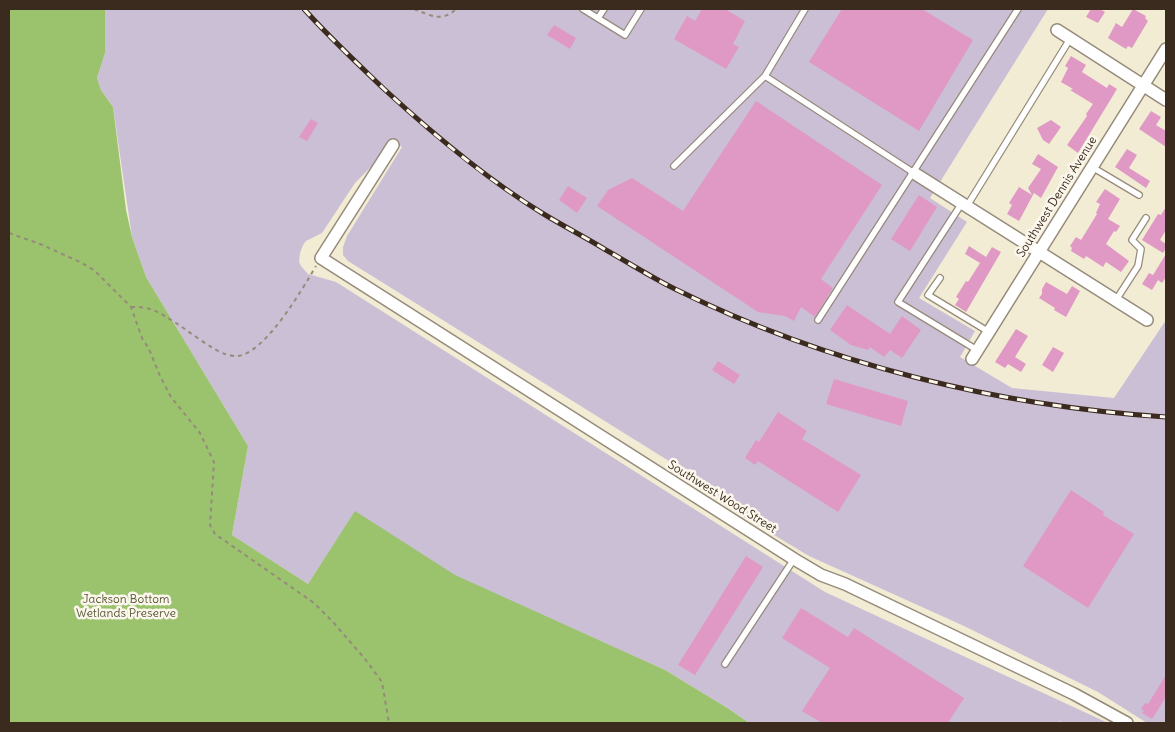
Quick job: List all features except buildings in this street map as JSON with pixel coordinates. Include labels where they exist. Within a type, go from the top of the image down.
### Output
[{"type":"street","points":[[1057,30],[1166,100]]},
{"type":"street","name":"Southwest Dennis Avenue","points":[[974,355],[1166,49]]},
{"type":"street","points":[[321,258],[393,145]]},
{"type":"street","points":[[914,172],[1147,320]]},
{"type":"street","name":"Southwest Wood Street","points":[[321,258],[821,575],[845,584],[1074,694],[1127,723]]},
{"type":"lane","points":[[583,9],[625,34],[641,9]]},
{"type":"lane","points":[[598,18],[604,9]]},
{"type":"lane","points":[[674,166],[764,76],[806,9]]},
{"type":"lane","points":[[818,320],[1018,9]]},
{"type":"lane","points":[[974,355],[898,302],[965,205],[1070,39]]},
{"type":"lane","points":[[764,76],[914,172]]},
{"type":"lane","points":[[1092,167],[1139,196]]},
{"type":"lane","points":[[1116,300],[1138,266],[1141,249],[1132,240],[1146,218]]},
{"type":"lane","points":[[940,278],[928,295],[989,332]]},
{"type":"lane","points":[[725,664],[794,559]]},
{"type":"path","points":[[414,9],[439,18],[448,15],[456,9]]},
{"type":"path","points":[[9,233],[40,244],[94,270],[131,307],[142,338],[171,397],[200,433],[214,462],[210,525],[216,534],[314,602],[333,622],[382,682],[389,723]]},
{"type":"path","points":[[131,307],[144,306],[156,311],[222,353],[238,356],[250,351],[265,339],[280,321],[321,258]]},
{"type":"shaded area","points":[[105,9],[1048,9],[930,198],[967,222],[919,298],[975,331],[960,357],[1012,388],[1114,398],[1166,320],[1166,723],[1147,723],[1098,692],[964,626],[809,556],[739,514],[693,476],[348,261],[343,255],[343,247],[347,236],[402,147],[390,139],[374,164],[355,183],[322,233],[306,241],[303,245],[299,262],[308,274],[336,282],[825,592],[1108,723],[1062,723],[1060,721],[1056,723],[749,723],[665,670],[453,575],[355,512],[308,584],[232,535],[248,446],[146,277],[132,237],[113,107],[101,90],[97,78],[105,53]]},
{"type":"green space","name":"Jackson Bottom Wetlands Preserve","points":[[9,9],[105,9],[105,53],[97,78],[101,90],[113,107],[126,210],[132,237],[146,277],[248,446],[232,535],[308,584],[355,511],[455,575],[665,670],[749,723],[9,723]]},
{"type":"railway","points":[[304,9],[384,89],[440,139],[480,170],[542,213],[675,289],[733,316],[792,339],[853,360],[914,377],[1039,403],[1166,417]]}]
